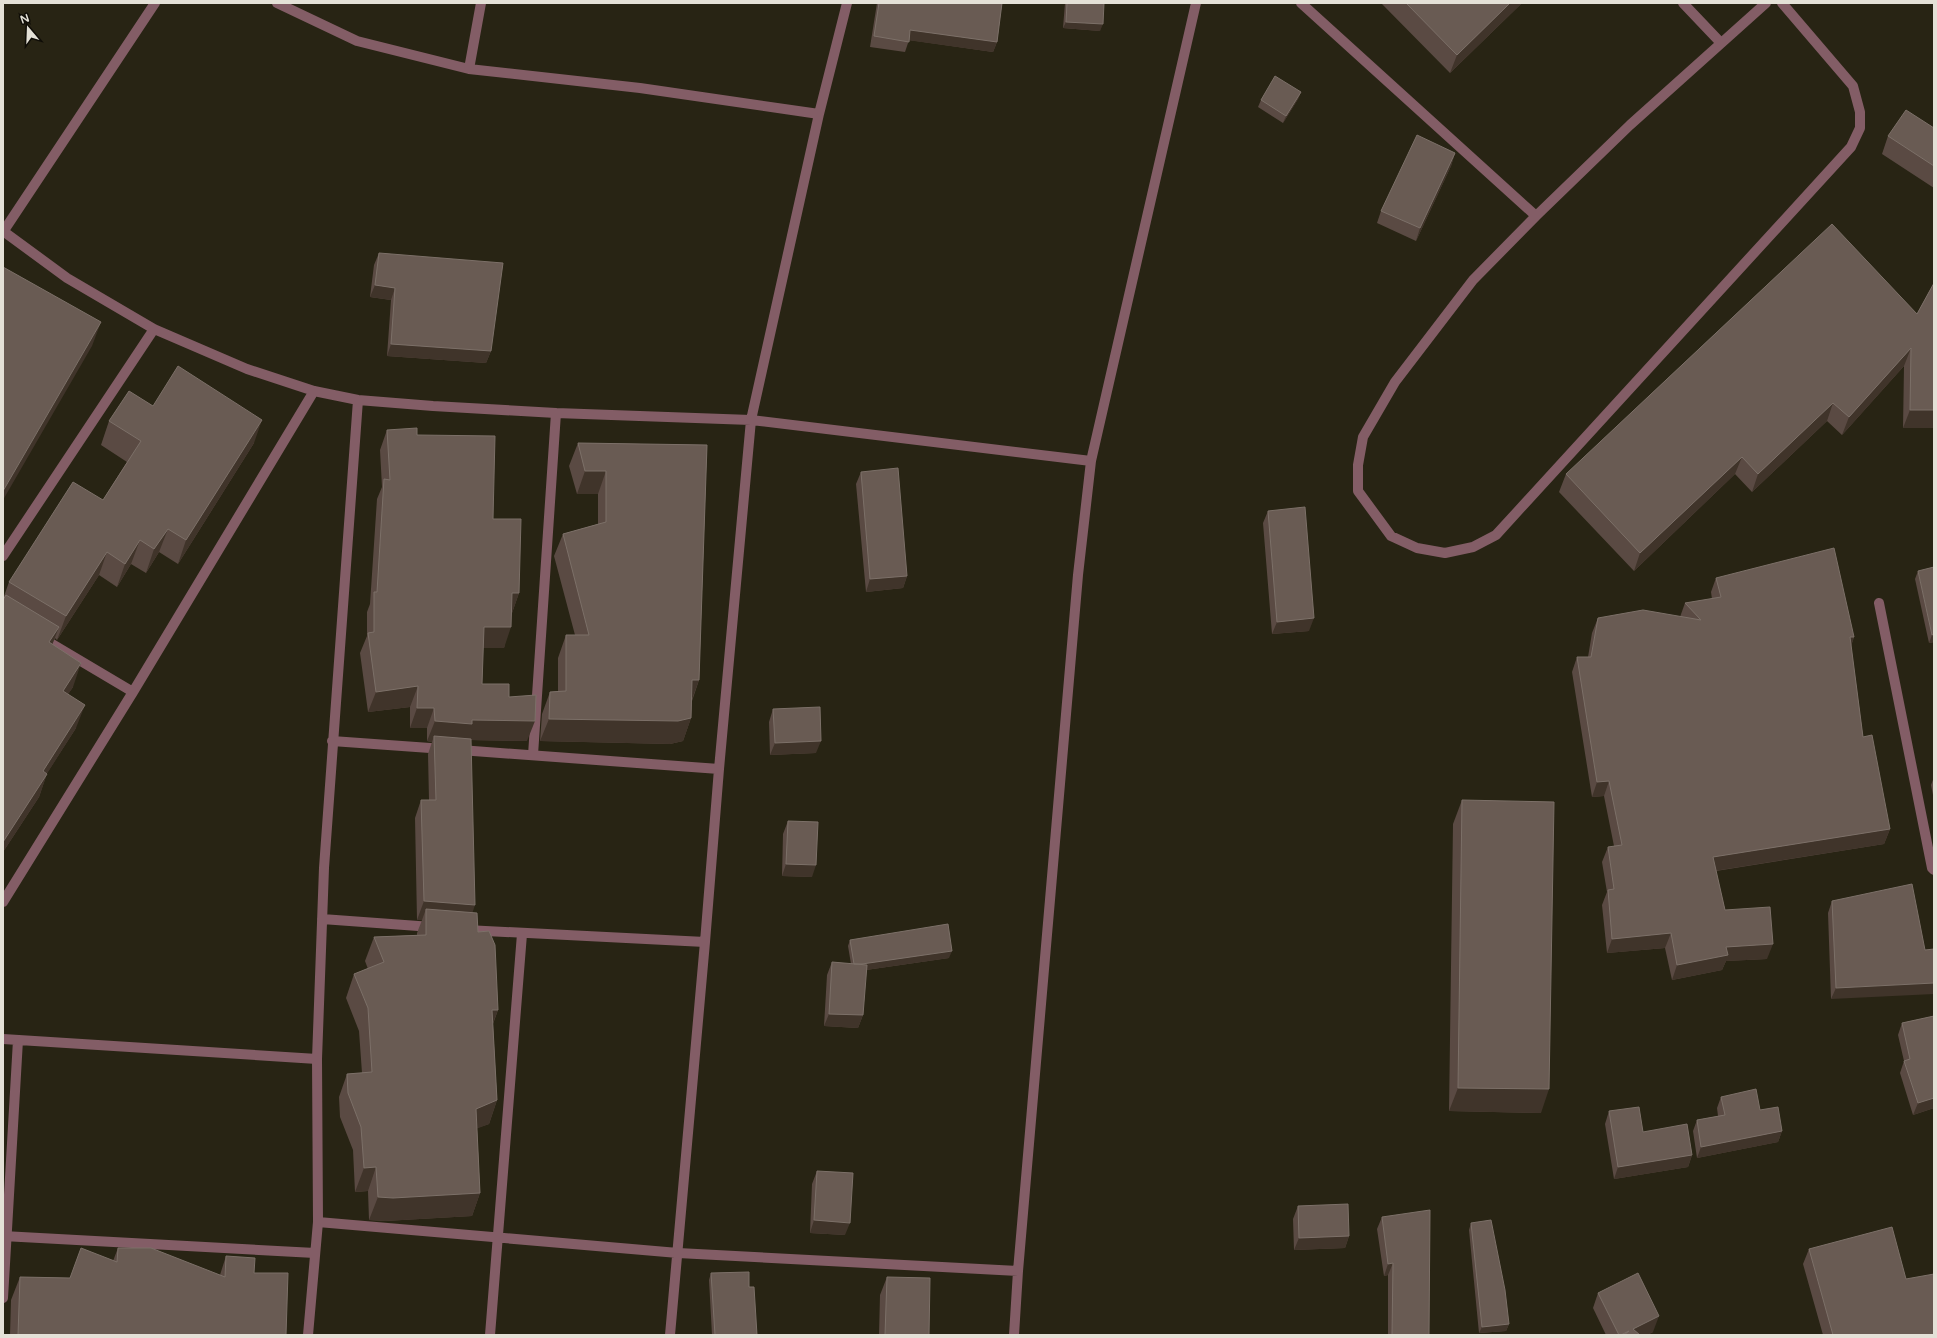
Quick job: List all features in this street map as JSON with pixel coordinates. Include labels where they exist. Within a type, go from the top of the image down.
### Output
[{"type":"street","points":[[155,3],[3,231],[67,278],[154,329],[247,369],[314,391],[358,400],[556,413],[751,420],[1091,460]]},
{"type":"street","points":[[277,3],[357,41],[469,69],[640,88],[819,114]]},
{"type":"street","points":[[469,69],[481,3]]},
{"type":"street","points":[[670,1335],[706,942],[718,769],[751,420],[819,114],[847,3]]},
{"type":"street","points":[[1014,1335],[1018,1271],[1078,575],[1091,460],[1196,3]]},
{"type":"street","points":[[1301,3],[1536,216]]},
{"type":"street","points":[[1683,3],[1721,43]]},
{"type":"street","points":[[1766,3],[1630,125],[1536,216],[1473,280],[1395,382],[1363,437],[1358,465],[1358,491],[1391,536],[1417,548],[1444,553],[1473,547],[1496,535],[1850,147],[1860,128],[1860,112],[1853,86],[1782,3]]},
{"type":"street","points":[[3,556],[154,329]]},
{"type":"street","points":[[3,902],[133,692],[314,391]]},
{"type":"street","points":[[308,1335],[318,1222],[316,1059],[322,919],[332,741],[358,400]]},
{"type":"street","points":[[533,755],[556,413]]},
{"type":"street","points":[[1879,603],[1932,868],[1934,870]]},
{"type":"street","points":[[30,631],[133,692]]},
{"type":"street","points":[[332,741],[718,769]]},
{"type":"street","points":[[322,919],[522,934],[706,942]]},
{"type":"street","points":[[490,1335],[522,934]]},
{"type":"street","points":[[3,1039],[316,1059]]},
{"type":"street","points":[[3,1298],[5,1237],[18,1040]]},
{"type":"street","points":[[318,1222],[678,1253],[1018,1271]]},
{"type":"street","points":[[5,1237],[315,1253]]},
{"type":"building","points":[[879,3],[1002,3],[997,42],[910,30],[909,42],[874,36]]},
{"type":"building","points":[[1067,3],[1104,3],[1103,24],[1066,22]]},
{"type":"building","points":[[1406,3],[1510,3],[1457,55]]},
{"type":"building","points":[[1275,76],[1301,92],[1286,116],[1261,100]]},
{"type":"building","points":[[1906,110],[1934,128],[1934,166],[1888,136]]},
{"type":"building","points":[[1417,135],[1455,153],[1420,228],[1381,211]]},
{"type":"building","points":[[1832,224],[1917,314],[1934,283],[1934,410],[1910,410],[1911,348],[1849,417],[1833,403],[1758,474],[1742,457],[1640,553],[1566,474]]},
{"type":"building","points":[[379,253],[503,263],[491,351],[391,344],[395,288],[375,285]]},
{"type":"building","points":[[3,267],[101,322],[3,491]]},
{"type":"building","points":[[178,366],[262,420],[186,540],[168,529],[154,549],[140,540],[125,564],[107,552],[66,616],[9,582],[73,482],[103,500],[141,441],[109,421],[129,391],[153,406]]},
{"type":"building","points":[[417,428],[417,435],[495,436],[493,519],[521,519],[519,593],[512,593],[511,627],[484,627],[482,684],[509,684],[509,697],[536,695],[535,721],[472,720],[472,724],[435,721],[434,708],[417,708],[418,686],[376,692],[368,633],[374,632],[374,592],[377,592],[384,479],[390,480],[387,430]]},
{"type":"building","points":[[578,443],[707,445],[699,680],[692,680],[691,718],[678,721],[549,719],[550,692],[566,691],[566,635],[589,635],[563,534],[606,522],[606,471],[585,471]]},
{"type":"building","points":[[898,468],[907,576],[870,579],[861,472]]},
{"type":"building","points":[[1305,507],[1314,618],[1277,622],[1268,511]]},
{"type":"building","points":[[1834,548],[1854,637],[1850,637],[1863,737],[1872,735],[1890,829],[1713,857],[1725,910],[1770,907],[1773,944],[1726,947],[1728,955],[1677,965],[1671,933],[1612,939],[1608,890],[1614,889],[1608,847],[1622,845],[1609,781],[1597,782],[1577,657],[1591,657],[1598,618],[1643,610],[1701,620],[1685,603],[1721,597],[1716,578]]},
{"type":"building","points":[[1934,567],[1934,634],[1932,635],[1918,571]]},
{"type":"building","points":[[6,595],[59,627],[49,642],[81,663],[63,691],[85,705],[43,771],[47,774],[3,842],[3,600]]},
{"type":"building","points":[[820,707],[821,741],[775,743],[773,709]]},
{"type":"building","points":[[434,736],[471,739],[475,905],[424,901],[421,800],[436,800]]},
{"type":"building","points":[[1462,800],[1554,802],[1549,1089],[1458,1088]]},
{"type":"building","points":[[788,821],[818,822],[816,865],[786,864]]},
{"type":"building","points":[[1912,884],[1925,950],[1934,949],[1934,983],[1836,988],[1832,901]]},
{"type":"building","points":[[426,909],[477,913],[478,932],[489,931],[495,945],[498,1010],[492,1010],[497,1100],[476,1109],[480,1193],[393,1198],[378,1197],[376,1167],[364,1168],[361,1127],[348,1093],[347,1074],[372,1072],[368,1008],[354,974],[384,962],[374,937],[426,935]]},
{"type":"building","points":[[948,924],[952,951],[854,964],[850,940]]},
{"type":"building","points":[[832,962],[867,965],[863,1015],[829,1014]]},
{"type":"building","points":[[1934,1016],[1934,1098],[1918,1103],[1904,1061],[1910,1059],[1902,1023]]},
{"type":"building","points":[[1756,1089],[1760,1110],[1778,1107],[1782,1131],[1701,1147],[1697,1120],[1725,1115],[1721,1097]]},
{"type":"building","points":[[1639,1107],[1643,1132],[1687,1124],[1692,1155],[1618,1167],[1609,1111]]},
{"type":"building","points":[[817,1171],[853,1173],[850,1223],[814,1220]]},
{"type":"building","points":[[1348,1204],[1349,1236],[1299,1238],[1298,1206]]},
{"type":"building","points":[[1430,1210],[1429,1335],[1392,1335],[1393,1263],[1388,1264],[1382,1217]]},
{"type":"building","points":[[1491,1220],[1505,1290],[1509,1324],[1482,1327],[1471,1223]]},
{"type":"building","points":[[1892,1227],[1906,1279],[1934,1274],[1934,1335],[1833,1335],[1809,1249]]},
{"type":"building","points":[[81,1248],[117,1262],[118,1248],[151,1248],[225,1277],[226,1256],[255,1258],[254,1273],[288,1273],[286,1335],[18,1335],[20,1277],[70,1278]]},
{"type":"building","points":[[749,1272],[749,1287],[754,1287],[757,1335],[715,1335],[711,1273]]},
{"type":"building","points":[[1638,1273],[1659,1316],[1633,1329],[1640,1335],[1624,1335],[1629,1331],[1619,1335],[1598,1293]]},
{"type":"building","points":[[887,1277],[930,1278],[929,1335],[885,1335]]}]
